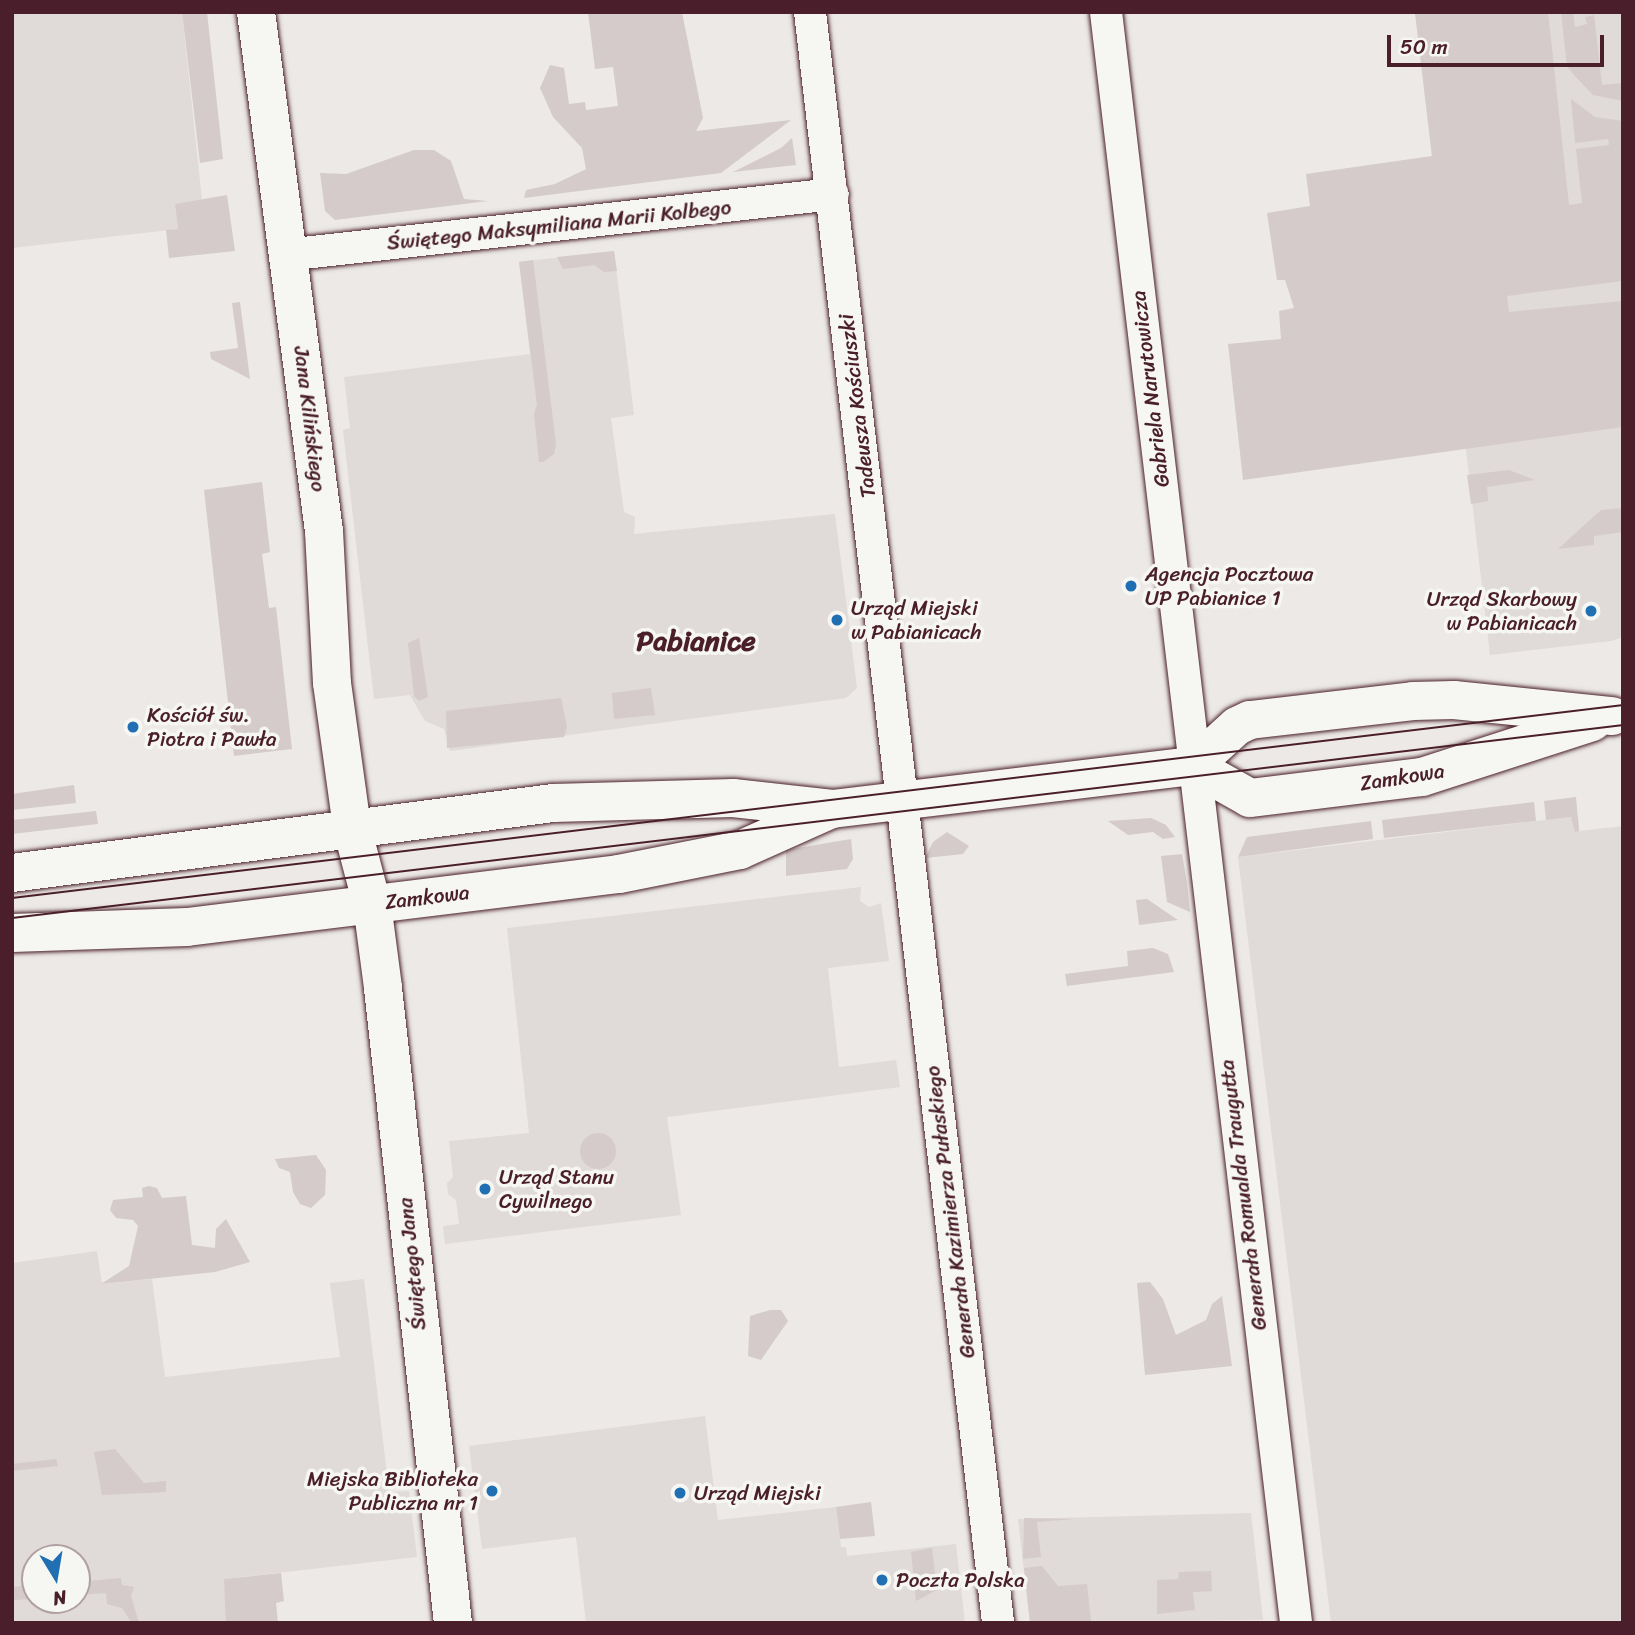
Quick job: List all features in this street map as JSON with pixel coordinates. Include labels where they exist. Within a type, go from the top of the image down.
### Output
[{"type":"street","name":"Jana Kilińskiego","points":[[256,12],[324,531],[332,683],[352,828],[372,904]]},
{"type":"street","name":"Tadeusza Kościuszki","points":[[810,12],[901,801]]},
{"type":"street","name":"Gabriela Narutowicza","points":[[1106,12],[1193,766]]},
{"type":"street","name":"Świętego Maksymiliana Marii Kolbego","points":[[286,255],[832,194]]},
{"type":"street","name":"Zamkowa","points":[[12,873],[582,801],[733,798],[832,809],[1193,766],[1237,726],[1250,720],[1368,706],[1454,699],[1618,715]]},
{"type":"street","name":"Zamkowa","points":[[1193,766],[1250,798],[1422,777],[1618,715]]},
{"type":"street","name":"Generała Romualda Traugutta","points":[[1193,766],[1296,1623]]},
{"type":"street","name":"Generała Kazimierza Pułaskiego","points":[[901,801],[998,1623]]},
{"type":"street","name":"Zamkowa","points":[[12,933],[187,927],[684,863],[749,846],[832,809]]},
{"type":"street","name":"Świętego Jana","points":[[372,904],[453,1623]]},
{"type":"shaded area","points":[[12,12],[182,12],[202,200],[175,204],[178,229],[12,248]]},
{"type":"shaded area","points":[[182,12],[207,12],[223,159],[200,163]]},
{"type":"shaded area","points":[[588,12],[682,12],[703,118],[696,131],[791,120],[721,173],[524,198],[526,190],[555,184],[586,169],[582,148],[553,117],[540,88],[550,65],[564,68],[569,104],[585,102],[586,110],[618,106],[613,67],[595,69]]},
{"type":"shaded area","points":[[1415,12],[1623,12],[1623,637],[1611,641],[1490,655]]},
{"type":"shaded area","points":[[1415,12],[1548,12],[1569,205],[1582,203],[1576,149],[1609,145],[1608,139],[1575,143],[1571,99],[1595,117],[1623,121],[1623,285],[1622,281],[1507,296],[1509,312],[1623,301],[1623,427],[1243,480],[1228,344],[1281,339],[1279,311],[1294,308],[1285,280],[1277,280],[1267,213],[1310,206],[1306,174],[1432,156]]},
{"type":"shaded area","points":[[1561,12],[1573,12],[1575,27],[1587,24],[1585,17],[1594,15],[1602,85],[1623,83],[1623,101],[1593,95],[1567,66]]},
{"type":"shaded area","points":[[792,138],[796,165],[733,172],[781,148]]},
{"type":"shaded area","points":[[414,150],[434,150],[451,161],[464,199],[488,201],[335,220],[325,211],[320,173],[346,174]]},
{"type":"shaded area","points":[[227,195],[235,251],[169,258],[166,230],[178,229],[175,204]]},
{"type":"shaded area","points":[[614,251],[634,415],[611,418],[624,512],[635,517],[634,534],[835,514],[857,688],[846,698],[450,751],[444,729],[425,721],[410,695],[374,699],[343,430],[350,428],[344,377],[530,354],[519,262]]},
{"type":"shaded area","points":[[614,251],[617,271],[604,272],[594,265],[563,269],[557,257]]},
{"type":"shaded area","points":[[533,260],[556,444],[554,454],[543,462],[539,462],[534,414],[537,405],[519,262]]},
{"type":"shaded area","points":[[240,302],[250,379],[211,359],[210,352],[238,348],[232,303]]},
{"type":"shaded area","points":[[1509,470],[1535,480],[1487,487],[1488,501],[1471,504],[1467,475]]},
{"type":"shaded area","points":[[262,482],[270,552],[262,554],[269,608],[276,607],[292,749],[234,756],[204,490]]},
{"type":"shaded area","points":[[1623,508],[1623,532],[1594,536],[1594,545],[1558,549],[1601,510]]},
{"type":"shaded area","points":[[419,638],[428,697],[419,701],[414,696],[408,643]]},
{"type":"shaded area","points":[[651,688],[655,715],[614,719],[612,693]]},
{"type":"shaded area","points":[[561,698],[567,727],[564,737],[447,748],[446,711]]},
{"type":"shaded area","points":[[74,785],[76,803],[12,810],[12,794]]},
{"type":"shaded area","points":[[1576,797],[1579,831],[1575,832],[1571,817],[1546,820],[1544,801]]},
{"type":"shaded area","points":[[1534,802],[1536,821],[1384,838],[1382,820]]},
{"type":"shaded area","points":[[96,811],[98,824],[12,834],[12,820]]},
{"type":"shaded area","points":[[1578,816],[1579,831],[1623,826],[1623,1623],[1331,1623],[1238,857]]},
{"type":"shaded area","points":[[1151,818],[1166,825],[1175,837],[1163,839],[1153,832],[1128,835],[1108,821]]},
{"type":"shaded area","points":[[1371,821],[1373,839],[1238,857],[1247,837]]},
{"type":"shaded area","points":[[947,832],[969,846],[963,854],[925,858],[933,842]]},
{"type":"shaded area","points":[[851,839],[853,859],[847,869],[786,876],[786,850]]},
{"type":"shaded area","points":[[1182,854],[1190,912],[1167,902],[1161,856]]},
{"type":"shaded area","points":[[861,887],[860,901],[869,907],[881,903],[889,961],[828,968],[839,1067],[896,1060],[900,1087],[667,1117],[681,1215],[445,1244],[443,1226],[459,1224],[456,1200],[448,1194],[447,1183],[453,1177],[449,1141],[529,1133],[507,928]]},
{"type":"shaded area","points":[[1147,899],[1178,920],[1139,925],[1136,900]]},
{"type":"shaded area","points":[[1153,948],[1168,954],[1174,972],[1067,986],[1065,974],[1128,966],[1127,951]]},
{"type":"shaded area","points":[[598,1133],[611,1138],[616,1151],[611,1164],[598,1169],[585,1164],[580,1151],[585,1138]]},
{"type":"shaded area","points":[[316,1155],[326,1170],[325,1195],[311,1208],[300,1204],[293,1192],[290,1172],[279,1168],[275,1159]]},
{"type":"shaded area","points":[[142,1188],[157,1188],[162,1198],[186,1196],[192,1245],[215,1248],[216,1229],[226,1219],[250,1262],[215,1272],[101,1284],[129,1266],[138,1226],[133,1220],[116,1218],[110,1210],[113,1200],[143,1197]]},
{"type":"shaded area","points":[[97,1251],[102,1284],[152,1279],[165,1377],[340,1357],[330,1283],[364,1279],[389,1492],[409,1491],[417,1557],[224,1579],[229,1623],[12,1623],[12,1263]]},
{"type":"shaded area","points":[[1150,1282],[1163,1299],[1176,1335],[1206,1320],[1212,1304],[1222,1296],[1232,1366],[1145,1375],[1137,1283]]},
{"type":"shaded area","points":[[781,1310],[788,1321],[761,1360],[748,1356],[750,1316]]},
{"type":"shaded area","points":[[705,1416],[718,1520],[836,1507],[841,1547],[846,1547],[847,1556],[956,1544],[965,1623],[586,1623],[576,1537],[482,1549],[469,1446]]},
{"type":"shaded area","points":[[115,1449],[144,1483],[166,1481],[166,1492],[102,1495],[94,1452]]},
{"type":"shaded area","points":[[56,1459],[58,1466],[12,1471],[12,1464]]},
{"type":"shaded area","points":[[871,1502],[875,1536],[840,1539],[836,1507]]},
{"type":"shaded area","points":[[1251,1513],[1263,1620],[1030,1623],[1018,1519]]},
{"type":"shaded area","points":[[1024,1518],[1074,1519],[1037,1522],[1041,1557],[1023,1559]]},
{"type":"shaded area","points":[[932,1548],[937,1590],[916,1601],[911,1552]]},
{"type":"shaded area","points":[[1042,1566],[1058,1586],[1087,1584],[1091,1621],[1030,1623],[1024,1568]]},
{"type":"shaded area","points":[[1211,1571],[1212,1591],[1193,1592],[1195,1610],[1157,1614],[1157,1580],[1178,1579],[1179,1572]]},
{"type":"shaded area","points":[[281,1573],[284,1601],[276,1603],[278,1623],[226,1623],[224,1579]]},
{"type":"shaded area","points":[[121,1578],[122,1585],[134,1587],[131,1596],[139,1623],[132,1623],[122,1608],[107,1604],[106,1593],[91,1594],[91,1581]]},
{"type":"shaded area","points":[[21,1586],[21,1600],[12,1600],[12,1587]]},
{"type":"tram line","points":[[12,898],[1623,705]]},
{"type":"tram line","points":[[12,918],[1623,725]]},
{"type":"place","name":"Agencja Pocztowa UP Pabianice 1","points":[[1131,586]]},
{"type":"place","name":"Urząd Skarbowy w Pabianicach","points":[[1591,611]]},
{"type":"place","name":"Urząd Miejski w Pabianicach","points":[[837,620]]},
{"type":"place","name":"Kościół św. Piotra i Pawła","points":[[133,727]]},
{"type":"place","name":"Urząd Stanu Cywilnego","points":[[485,1189]]},
{"type":"place","name":"Miejska Biblioteka Publiczna nr 1","points":[[492,1491]]},
{"type":"place","name":"Urząd Miejski","points":[[680,1493]]},
{"type":"place","name":"Poczta Polska","points":[[882,1580]]},
{"type":"district","name":"Pabianice","points":[[696,641]]}]
